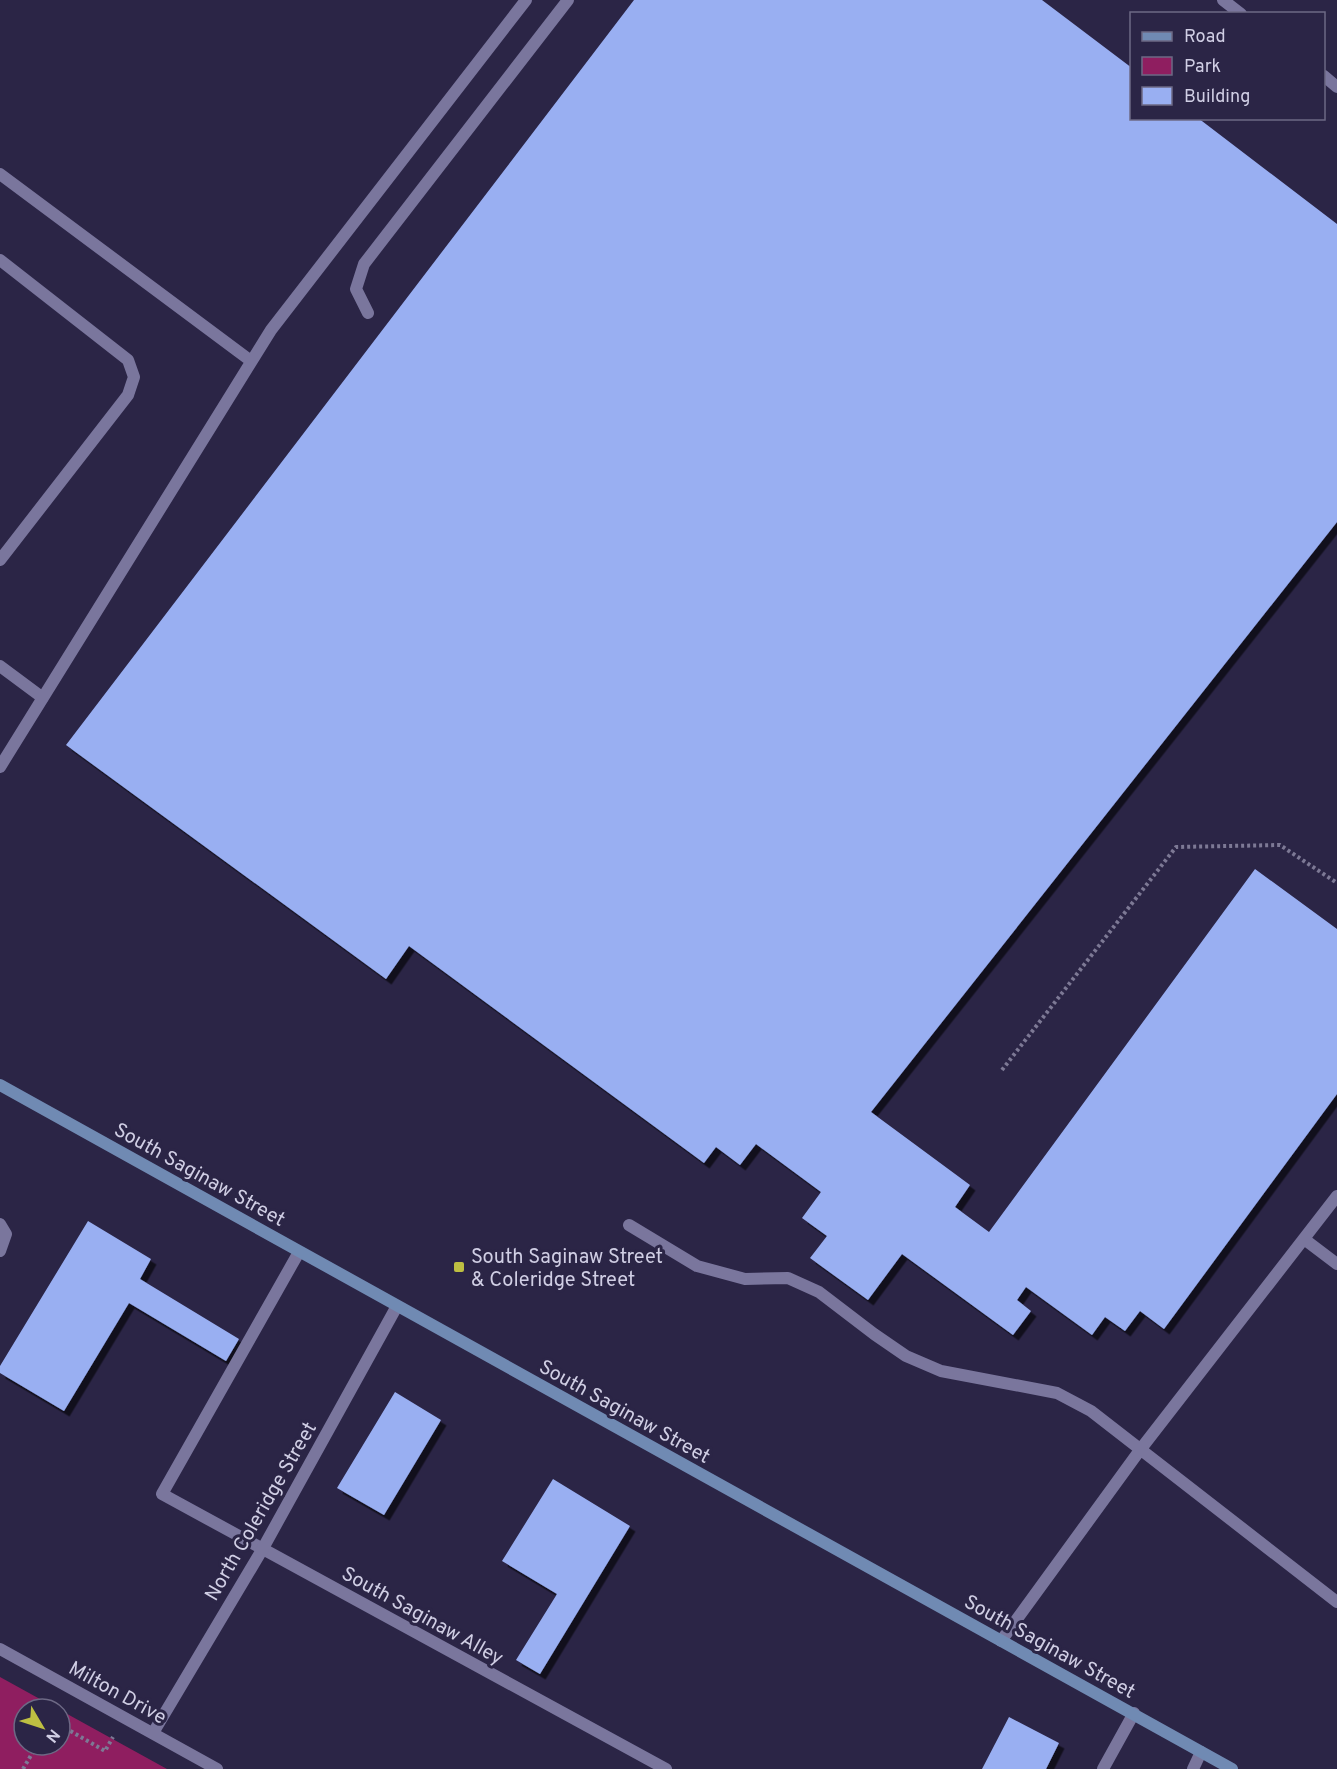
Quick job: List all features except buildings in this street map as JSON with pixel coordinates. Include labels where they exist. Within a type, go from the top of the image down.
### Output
[{"type":"main road","name":"South Saginaw Street","points":[[0,1085],[1232,1769]]},
{"type":"street","points":[[0,767],[271,330],[526,0]]},
{"type":"street","points":[[368,313],[356,289],[364,264],[567,0]]},
{"type":"street","points":[[1223,0],[1238,12]]},
{"type":"street","points":[[1325,78],[1337,87]]},
{"type":"street","points":[[0,174],[251,361]]},
{"type":"street","points":[[0,260],[128,360],[134,377],[128,395],[0,560]]},
{"type":"street","points":[[0,666],[43,698]]},
{"type":"street","points":[[1000,1641],[1140,1450],[1337,1197]]},
{"type":"street","points":[[0,1224],[6,1234],[0,1251]]},
{"type":"street","points":[[629,1226],[697,1266],[745,1279],[788,1278],[819,1292],[906,1356],[941,1371],[1057,1393],[1091,1411],[1337,1602]]},
{"type":"street","points":[[1304,1239],[1337,1264]]},
{"type":"street","name":"South Saginaw Alley","points":[[299,1252],[162,1494],[666,1769]]},
{"type":"street","name":"North Coleridge Street","points":[[153,1733],[262,1550],[397,1306]]},
{"type":"street","name":"Milton Drive","points":[[0,1649],[217,1769]]},
{"type":"street","points":[[1102,1769],[1134,1713]]},
{"type":"street","points":[[1193,1769],[1201,1752]]},
{"type":"path","points":[[1002,1070],[1176,847],[1280,845],[1337,883]]},
{"type":"path","points":[[72,1732],[105,1751],[115,1734]]},
{"type":"green space","points":[[0,1677],[36,1697],[12,1697],[12,1757],[72,1757],[72,1717],[167,1769],[0,1769]]},
{"type":"place","name":"South Saginaw Street & Coleridge Street","points":[[459,1267]]}]
